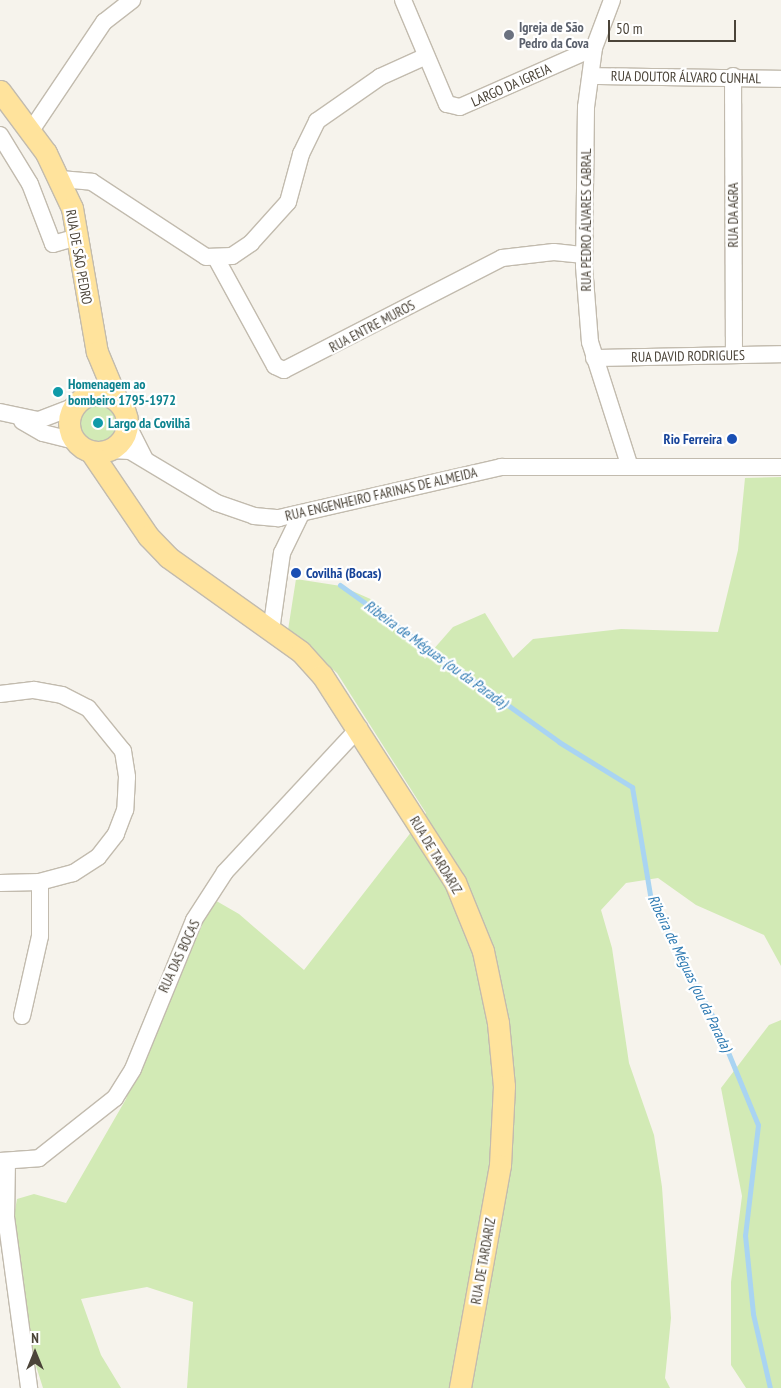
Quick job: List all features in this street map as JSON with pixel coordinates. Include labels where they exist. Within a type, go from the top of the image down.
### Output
[{"type":"main road","name":"RUA DE SÃO PEDRO","points":[[0,92],[30,132],[60,179],[78,237],[97,352],[96,372],[78,402]]},
{"type":"main road","name":"RUA DE SÃO PEDRO","points":[[97,352],[117,400]]},
{"type":"main road","points":[[99,394],[117,400],[128,426],[92,448],[69,423],[78,402],[99,394]]},
{"type":"main road","name":"RUA DE TARDARIZ","points":[[92,448],[110,465],[120,492],[148,536],[168,557],[271,631],[322,675],[359,728],[455,882],[483,951],[498,1023],[504,1086],[500,1165],[460,1388]]},
{"type":"street","points":[[30,132],[67,70],[104,22],[132,0]]},
{"type":"street","name":"LARGO DA IGREJA","points":[[403,0],[418,31],[424,57],[448,104],[460,107],[594,48]]},
{"type":"street","name":"RUA PEDRO ÁLVARES CABRAL","points":[[612,0],[594,48],[591,76],[584,255],[594,358],[630,467]]},
{"type":"street","points":[[60,179],[92,182],[206,257],[217,260],[251,244],[288,202],[301,154],[317,121],[380,77],[424,57]]},
{"type":"street","name":"RUA DOUTOR ÁLVARO CUNHAL","points":[[591,76],[733,76],[781,79]]},
{"type":"street","name":"RUA DA AGRA","points":[[733,76],[734,355]]},
{"type":"street","points":[[0,135],[30,184],[53,244],[78,237]]},
{"type":"street","name":"RUA ENTRE MUROS","points":[[217,260],[275,366],[284,370],[502,258],[554,252],[584,255]]},
{"type":"street","name":"RUA DAVID RODRIGUES","points":[[594,358],[781,354]]},
{"type":"street","points":[[7,414],[54,418],[78,402]]},
{"type":"street","name":"RUA ENGENHEIRO FARINAS DE ALMEIDA","points":[[7,414],[43,433],[92,448],[130,452],[145,459],[189,490],[235,510],[279,518],[443,477],[502,467],[781,467]]},
{"type":"street","name":"RUA ENGENHEIRO FARINAS DE ALMEIDA","points":[[128,426],[145,459]]},
{"type":"street","points":[[271,631],[282,553],[301,514]]},
{"type":"street","points":[[0,694],[34,690],[62,695],[88,708],[123,751],[125,810],[116,834],[98,857],[73,873],[40,882],[0,883]]},
{"type":"street","name":"RUA DAS BOCAS","points":[[4,1161],[39,1158],[115,1098],[134,1069],[194,920],[225,872],[359,728]]},
{"type":"street","points":[[22,1016],[40,936],[40,882]]},
{"type":"street","points":[[4,1161],[6,1217],[30,1388]]},
{"type":"green space","points":[[94,403],[102,403],[109,406],[115,412],[118,423],[115,434],[109,440],[102,443],[94,443],[87,440],[81,434],[78,427],[78,419],[81,412],[87,406]]},
{"type":"green space","points":[[781,477],[781,966],[764,935],[696,905],[658,878],[626,883],[601,910],[612,948],[629,1063],[654,1135],[662,1187],[671,1318],[665,1378],[670,1388],[187,1388],[193,1302],[147,1287],[81,1299],[101,1355],[121,1388],[43,1388],[29,1344],[12,1226],[17,1199],[34,1194],[66,1203],[126,1099],[151,1025],[206,895],[239,914],[304,970],[426,813],[337,673],[288,630],[296,579],[341,586],[375,601],[425,659],[453,627],[485,613],[513,658],[533,639],[621,629],[718,632],[738,550],[745,478]]},
{"type":"green space","points":[[781,1020],[781,1388],[746,1388],[731,1365],[731,1282],[742,1196],[721,1088],[769,1025]]},
{"type":"waterway","name":"Ribeira de Méguas (ou da Parada)","points":[[340,585],[559,742],[632,787],[651,900],[716,1023],[758,1125],[745,1235],[753,1314],[770,1388]]},
{"type":"place","name":"Igreja de São Pedro da Cova","points":[[509,35]]},
{"type":"place","name":"Homenagem ao bombeiro 1795-1972","points":[[58,392]]},
{"type":"place","name":"Largo da Covilhã","points":[[98,423]]},
{"type":"place","name":"Rio Ferreira","points":[[732,439]]},
{"type":"place","name":"Covilhã (Bocas)","points":[[296,573]]}]
